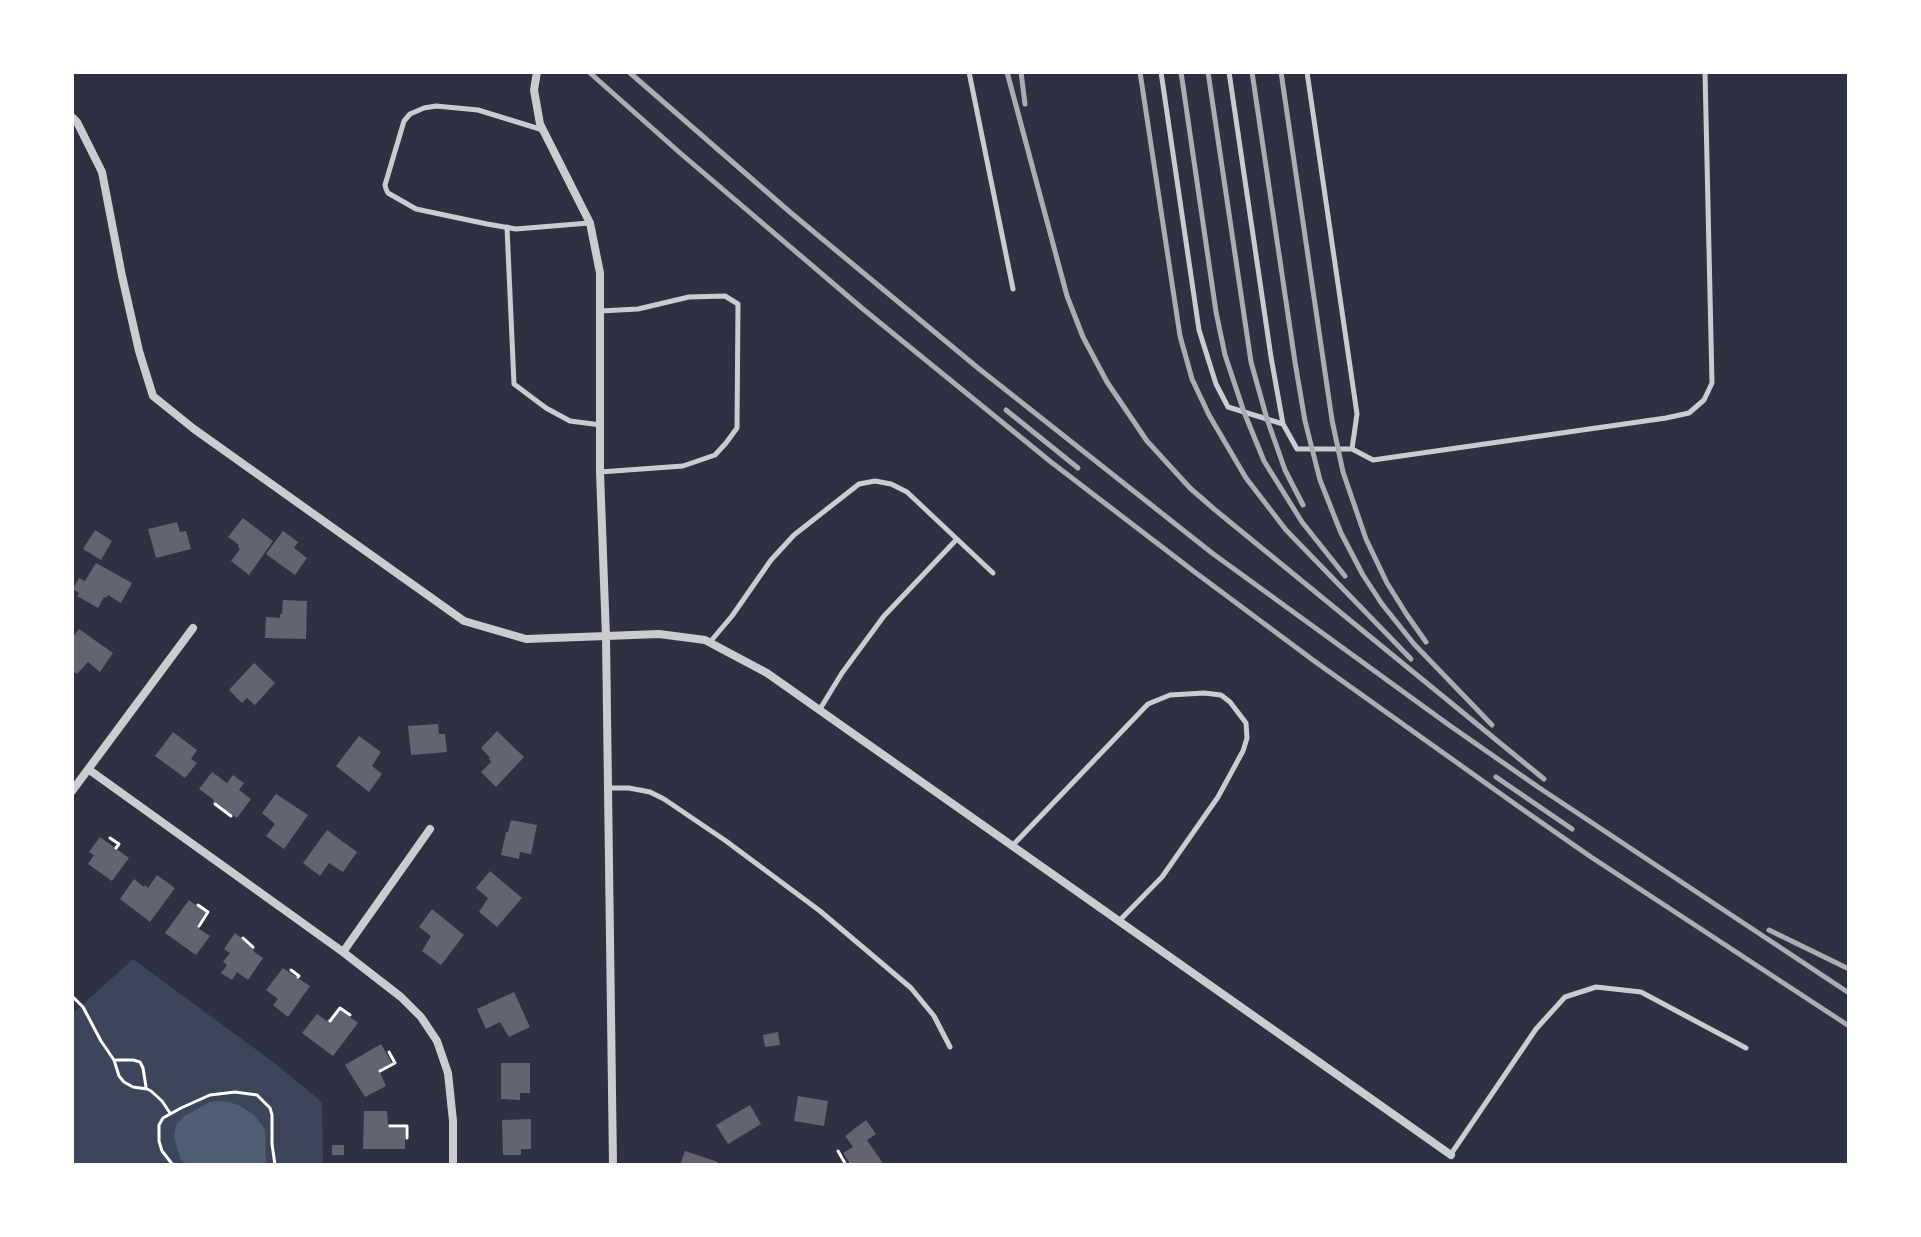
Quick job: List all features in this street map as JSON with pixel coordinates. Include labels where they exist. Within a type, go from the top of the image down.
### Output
[{"type":"street","points":[[537,72],[534,90],[540,124],[590,223],[600,273],[600,472],[606,637],[613,1165]]},
{"type":"street","points":[[72,117],[102,172],[125,291],[153,396],[194,429],[464,621],[526,639],[659,634],[705,640],[767,673],[1451,1155]]},
{"type":"street","points":[[72,791],[193,628]]},
{"type":"street","points":[[88,769],[343,952],[401,997],[421,1017],[437,1041],[448,1073],[453,1165]]},
{"type":"street","points":[[343,952],[430,829]]},
{"type":"lane","points":[[969,72],[1013,289]]},
{"type":"lane","points":[[1161,72],[1199,330],[1216,384],[1228,407],[1283,424]]},
{"type":"lane","points":[[1229,72],[1283,424],[1297,449],[1352,449],[1373,460],[1666,418],[1689,413],[1704,400],[1712,383],[1705,72]]},
{"type":"lane","points":[[1307,72],[1357,414],[1352,449]]},
{"type":"lane","points":[[544,131],[478,110],[436,106],[424,108],[410,114],[404,121],[385,185],[388,193],[416,209],[516,229],[590,223]]},
{"type":"lane","points":[[507,227],[514,384],[570,421],[601,425]]},
{"type":"lane","points":[[600,311],[638,309],[689,297],[725,296],[738,304],[737,428],[726,443],[715,455],[683,466],[600,472]]},
{"type":"lane","points":[[710,643],[771,560],[794,535],[859,484],[875,481],[907,492],[993,573]]},
{"type":"lane","points":[[819,710],[884,616],[957,539]]},
{"type":"lane","points":[[1012,846],[1148,704],[1170,695],[1221,695],[1246,723],[1247,738],[1243,751],[1218,797],[1162,877],[1119,921]]},
{"type":"lane","points":[[607,788],[641,790],[664,799],[820,911],[911,988],[934,1016],[950,1047]]},
{"type":"lane","points":[[1451,1155],[1536,1029],[1565,997],[1596,987],[1641,992],[1746,1048]]},
{"type":"path","points":[[215,804],[231,816]]},
{"type":"path","points":[[110,838],[119,844],[116,848]]},
{"type":"path","points":[[198,905],[208,912],[199,926]]},
{"type":"path","points":[[243,938],[253,947]]},
{"type":"path","points":[[291,970],[298,977]]},
{"type":"path","points":[[72,996],[83,1007],[114,1060],[119,1076],[133,1087],[147,1089],[162,1101],[170,1114]]},
{"type":"path","points":[[330,1021],[340,1008],[350,1015]]},
{"type":"path","points":[[380,1071],[395,1063],[389,1052]]},
{"type":"path","points":[[114,1060],[140,1062],[147,1089]]},
{"type":"path","points":[[173,1165],[162,1151],[158,1132],[163,1118],[218,1093],[245,1092],[257,1095],[272,1115],[275,1165]]},
{"type":"path","points":[[390,1126],[407,1126],[407,1138]]},
{"type":"path","points":[[838,1151],[848,1165]]},
{"type":"shaded area","points":[[133,959],[322,1102],[323,1165],[72,1165],[72,1014]]},
{"type":"shaded area","points":[[216,1101],[230,1102],[254,1115],[265,1130],[266,1165],[187,1165],[180,1158],[174,1137],[176,1125],[184,1116]]},
{"type":"building","points":[[243,518],[273,541],[249,575],[231,561],[240,549],[228,537]]},
{"type":"building","points":[[177,522],[180,532],[186,531],[191,549],[156,558],[148,529]]},
{"type":"building","points":[[95,530],[112,541],[101,560],[83,549]]},
{"type":"building","points":[[283,531],[298,542],[294,548],[307,558],[295,575],[266,554]]},
{"type":"building","points":[[96,563],[132,583],[121,603],[108,595],[98,608],[77,596],[79,593],[73,589],[79,578],[85,581]]},
{"type":"building","points":[[283,600],[307,601],[306,639],[265,638],[266,617],[280,618]]},
{"type":"building","points":[[79,629],[113,653],[100,672],[88,662],[77,674],[72,671],[72,638]]},
{"type":"building","points":[[254,663],[275,683],[255,705],[247,698],[242,703],[229,690]]},
{"type":"building","points":[[438,724],[439,734],[445,734],[447,752],[411,755],[408,726]]},
{"type":"building","points":[[497,731],[524,757],[496,787],[481,772],[491,762],[481,748]]},
{"type":"building","points":[[173,732],[197,750],[191,759],[197,763],[185,778],[155,756]]},
{"type":"building","points":[[359,736],[381,752],[372,766],[382,774],[369,792],[336,766]]},
{"type":"building","points":[[212,772],[227,783],[233,775],[244,783],[239,790],[251,799],[237,818],[199,789]]},
{"type":"building","points":[[276,794],[308,815],[284,849],[266,836],[275,824],[262,813]]},
{"type":"building","points":[[511,820],[537,825],[531,854],[520,852],[519,859],[501,855]]},
{"type":"building","points":[[327,830],[357,852],[343,872],[329,863],[320,876],[303,863]]},
{"type":"building","points":[[100,837],[129,858],[112,881],[88,864],[94,855],[89,852]]},
{"type":"building","points":[[490,871],[522,898],[497,927],[479,912],[488,898],[476,888]]},
{"type":"building","points":[[157,875],[175,888],[150,922],[120,899],[134,879],[148,888]]},
{"type":"building","points":[[189,900],[206,912],[197,925],[210,936],[196,955],[165,933]]},
{"type":"building","points":[[432,909],[464,935],[441,965],[422,951],[431,936],[419,927]]},
{"type":"building","points":[[235,933],[263,958],[248,980],[237,972],[232,980],[221,973],[227,965],[223,962],[230,953],[224,949]]},
{"type":"building","points":[[283,968],[310,986],[288,1017],[273,1005],[278,999],[266,990]]},
{"type":"building","points":[[514,992],[530,1027],[509,1037],[500,1022],[486,1029],[477,1009]]},
{"type":"building","points":[[340,1010],[358,1023],[333,1056],[302,1033],[317,1014],[331,1022]]},
{"type":"building","points":[[778,1032],[780,1045],[765,1047],[763,1035]]},
{"type":"building","points":[[381,1044],[392,1063],[379,1070],[386,1086],[365,1097],[345,1065]]},
{"type":"building","points":[[501,1063],[530,1063],[530,1093],[520,1093],[520,1100],[501,1099]]},
{"type":"building","points":[[798,1096],[828,1101],[824,1126],[794,1121]]},
{"type":"building","points":[[750,1105],[761,1124],[728,1144],[716,1125]]},
{"type":"building","points":[[364,1111],[387,1111],[390,1128],[405,1128],[405,1149],[363,1149]]},
{"type":"building","points":[[531,1119],[531,1149],[521,1149],[521,1155],[503,1155],[502,1120]]},
{"type":"building","points":[[866,1120],[876,1134],[867,1140],[884,1165],[851,1165],[843,1153],[853,1147],[845,1136]]},
{"type":"building","points":[[332,1145],[344,1145],[344,1155],[332,1155]]},
{"type":"building","points":[[685,1151],[718,1162],[717,1165],[680,1165]]},
{"type":"railway","points":[[589,72],[863,309],[1051,462],[1196,573],[1317,663],[1591,857],[1849,1026]]},
{"type":"railway","points":[[629,72],[791,213],[978,368],[1212,553],[1538,787],[1849,993]]},
{"type":"railway","points":[[1007,72],[1067,296],[1083,337],[1107,382],[1147,441],[1214,509],[1544,779]]},
{"type":"railway","points":[[1021,72],[1025,104]]},
{"type":"railway","points":[[1140,72],[1180,336],[1192,379],[1246,478],[1286,530],[1411,659]]},
{"type":"railway","points":[[1181,72],[1225,355],[1264,461],[1302,522],[1345,576]]},
{"type":"railway","points":[[1208,72],[1251,362],[1285,470],[1303,505]]},
{"type":"railway","points":[[1252,72],[1295,362],[1305,421],[1320,480],[1341,533],[1382,604],[1414,644],[1492,725]]},
{"type":"railway","points":[[1281,72],[1332,420],[1343,472],[1366,539],[1387,583],[1426,642]]},
{"type":"railway","points":[[1006,410],[1078,468]]},
{"type":"railway","points":[[1496,777],[1572,829]]},
{"type":"railway","points":[[1769,930],[1849,969]]}]
